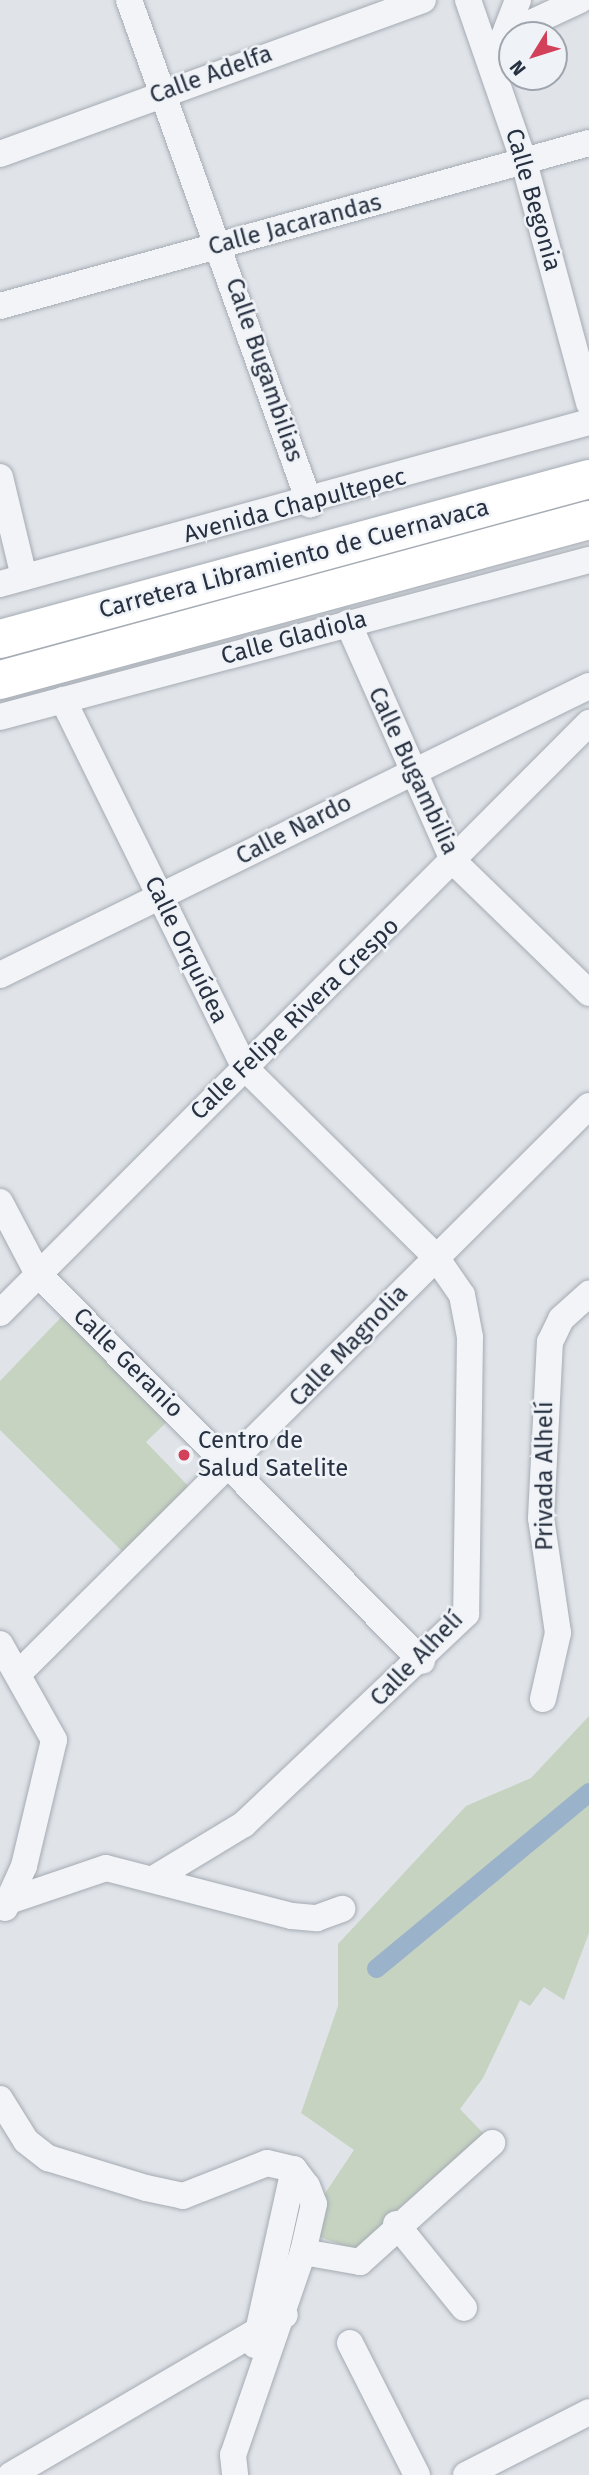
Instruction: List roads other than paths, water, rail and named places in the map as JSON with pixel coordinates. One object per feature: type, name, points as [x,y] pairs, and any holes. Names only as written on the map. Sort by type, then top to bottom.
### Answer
[{"type":"highway","name":"Carretera Libramiento de Cuernavaca","points":[[0,639],[589,479]]},
{"type":"highway","name":"Carretera Libramiento de Cuernavaca","points":[[0,680],[589,520]]},
{"type":"street","name":"Calle Bugambilias","points":[[129,0],[221,246],[310,504]]},
{"type":"street","name":"Calle Adelfa","points":[[0,154],[161,91],[423,0]]},
{"type":"street","name":"Calle Begonia","points":[[468,0],[524,162],[589,403]]},
{"type":"street","points":[[510,21],[518,0]]},
{"type":"street","points":[[535,21],[580,0]]},
{"type":"street","points":[[491,64],[498,50]]},
{"type":"street","name":"Calle Jacarandas","points":[[0,306],[589,143]]},
{"type":"street","name":"Avenida Chapultepec","points":[[12,581],[310,504],[589,422]]},
{"type":"street","points":[[0,477],[12,581]]},
{"type":"street","name":"Calle Gladiola","points":[[0,717],[589,560]]},
{"type":"street","name":"Calle Bugambilia","points":[[348,623],[409,771],[454,862],[589,993]]},
{"type":"street","name":"Calle Nardo","points":[[0,975],[160,899],[409,771],[589,686]]},
{"type":"street","name":"Calle Orquídea","points":[[63,700],[244,1067],[435,1256],[462,1295]]},
{"type":"street","name":"Calle Felipe Rivera Crespo","points":[[0,1313],[244,1067],[454,862],[589,723]]},
{"type":"street","name":"Calle Magnolia","points":[[19,1674],[232,1467],[435,1256],[589,1106]]},
{"type":"street","name":"Calle Geranio","points":[[0,1202],[38,1274],[422,1661]]},
{"type":"street","name":"Privada Alhelí","points":[[543,1699],[558,1633],[541,1518],[546,1376],[550,1342],[561,1319],[589,1294]]},
{"type":"street","name":"Calle Alhelí","points":[[155,1878],[244,1824],[422,1661],[466,1614],[471,1593],[470,1337],[462,1295]]},
{"type":"street","points":[[0,1644],[54,1740],[53,1763],[5,1908]]},
{"type":"street","points":[[5,1908],[106,1868],[155,1878],[292,1916],[317,1918],[342,1909]]},
{"type":"street","points":[[3,2114],[48,2158],[183,2196],[212,2190],[258,2165],[294,2169]]},
{"type":"street","points":[[303,2252],[360,2262],[396,2224],[492,2143]]},
{"type":"street","points":[[235,2475],[233,2455],[285,2315],[314,2204],[294,2169]]},
{"type":"street","points":[[261,2381],[254,2335],[294,2169]]},
{"type":"street","points":[[396,2224],[464,2308]]},
{"type":"street","points":[[11,2475],[285,2315]]},
{"type":"street","points":[[350,2343],[417,2475]]},
{"type":"street","points":[[479,2472],[589,2412]]},
{"type":"waterway","points":[[376,1968],[589,1792]]},
{"type":"place","name":"Centro de Salud Satelite","points":[[184,1455]]}]
